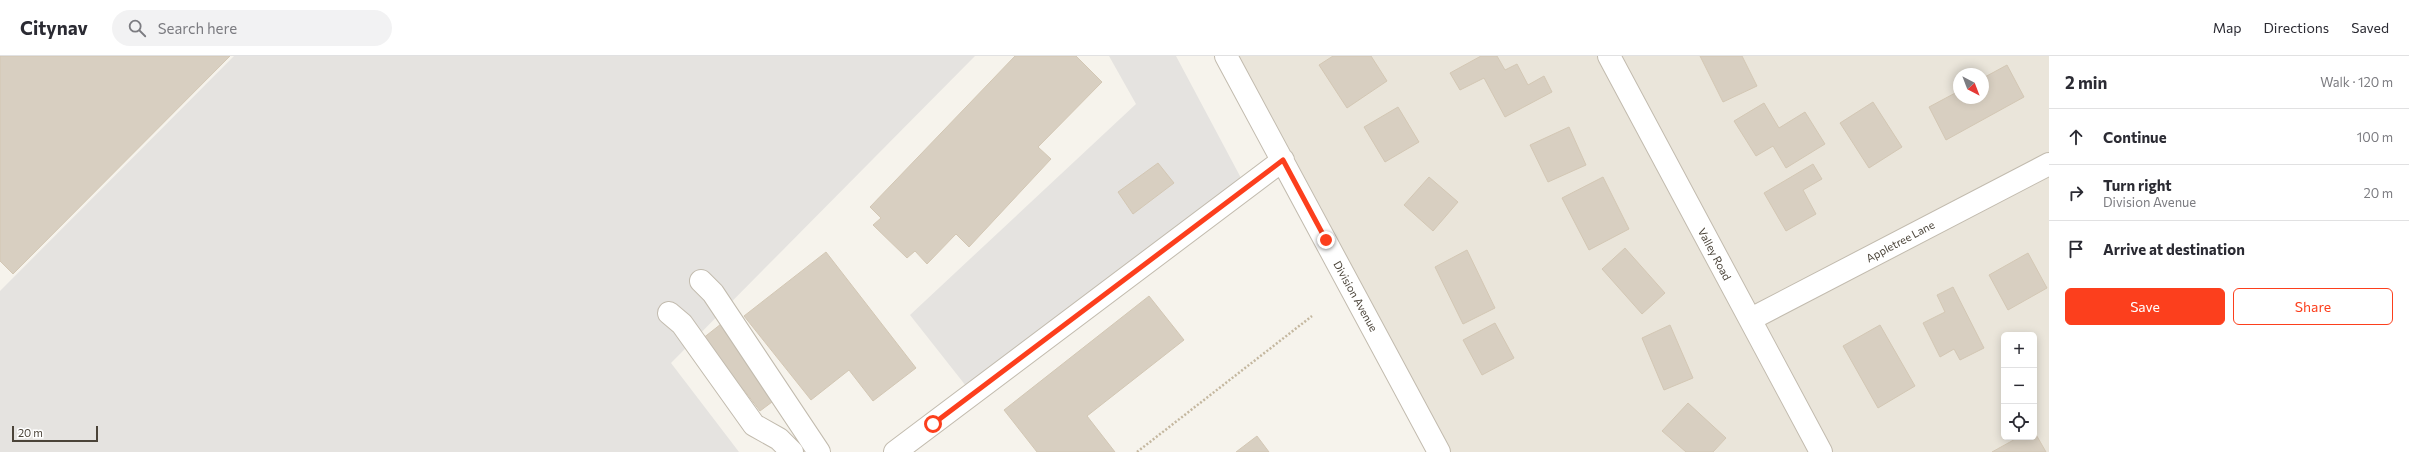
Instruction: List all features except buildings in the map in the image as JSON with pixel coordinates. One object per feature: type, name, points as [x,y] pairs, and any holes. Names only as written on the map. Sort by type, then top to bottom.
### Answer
[{"type":"street","name":"Division Avenue","points":[[1226,56],[1439,452]]},
{"type":"street","name":"Valley Road","points":[[1609,56],[1821,452]]},
{"type":"street","points":[[895,452],[1283,160]]},
{"type":"street","name":"Appletree Lane","points":[[1751,319],[2049,164]]},
{"type":"street","points":[[701,281],[713,293],[819,452]]},
{"type":"street","points":[[669,312],[682,324],[754,425],[779,439],[792,452]]},
{"type":"path","points":[[1138,452],[1312,316]]},
{"type":"shaded area","points":[[234,56],[975,56],[671,363],[739,452],[0,452],[0,291]]},
{"type":"shaded area","points":[[1109,56],[1176,56],[1241,178],[966,386],[910,315],[1136,104]]},
{"type":"shaded area","points":[[1235,56],[2049,56],[2049,452],[1438,452]]},
{"type":"route","points":[[933,424],[1283,160],[1326,240]]}]
